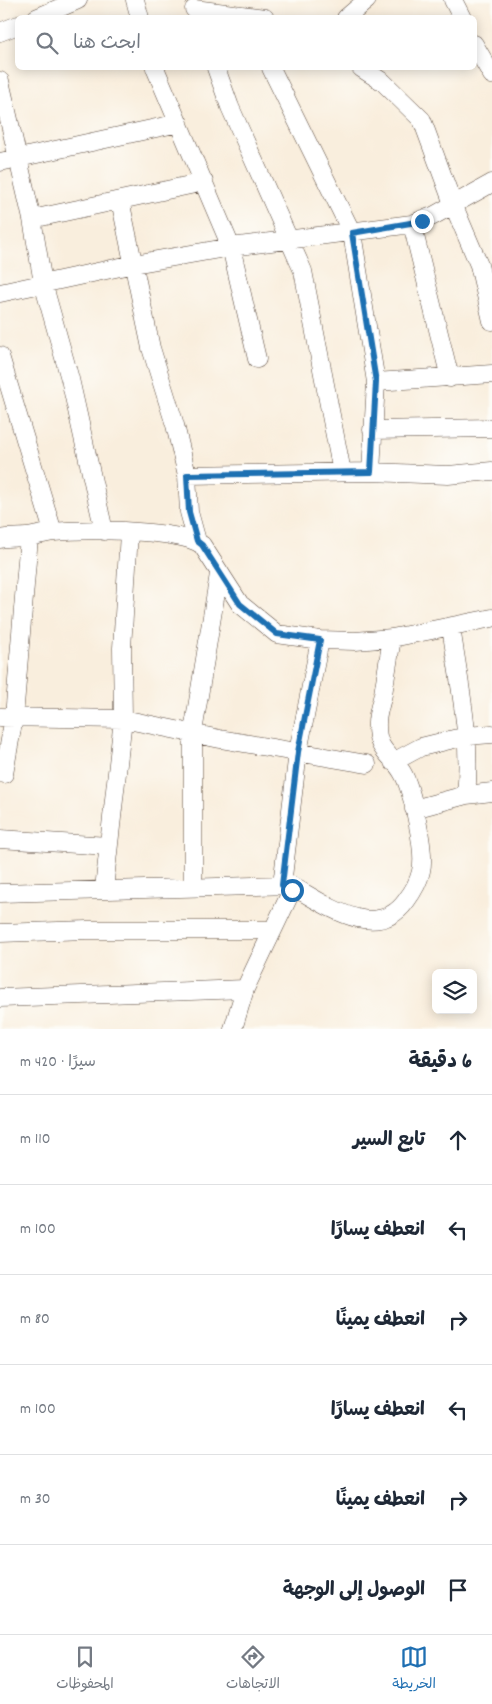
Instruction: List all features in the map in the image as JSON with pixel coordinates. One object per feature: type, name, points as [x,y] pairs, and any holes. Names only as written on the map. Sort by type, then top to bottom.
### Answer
[{"type":"street","points":[[43,15],[78,0]]},
{"type":"street","points":[[135,0],[139,15]]},
{"type":"street","points":[[349,15],[366,0]]},
{"type":"street","points":[[453,0],[460,15]]},
{"type":"street","points":[[193,9],[260,13]]},
{"type":"street","points":[[0,32],[15,26]]},
{"type":"street","points":[[477,49],[492,75]]},
{"type":"street","points":[[156,70],[232,247],[256,359]]},
{"type":"street","points":[[217,70],[230,108],[303,271],[342,472]]},
{"type":"street","points":[[272,70],[352,233],[376,382],[371,472]]},
{"type":"street","points":[[371,70],[422,120],[453,204],[479,265],[492,321]]},
{"type":"street","points":[[0,80],[32,219],[43,283],[70,379],[104,531]]},
{"type":"street","points":[[0,162],[179,123]]},
{"type":"street","points":[[32,219],[204,182]]},
{"type":"street","points":[[0,293],[134,264],[232,247],[412,224],[422,221],[492,183]]},
{"type":"street","points":[[120,200],[151,348],[175,425],[187,475],[189,512],[197,541]]},
{"type":"street","points":[[412,224],[450,378]]},
{"type":"street","points":[[0,356],[53,532]]},
{"type":"street","points":[[376,382],[492,374]]},
{"type":"street","points":[[372,430],[492,428]]},
{"type":"street","points":[[187,475],[342,472],[448,475],[492,471]]},
{"type":"street","points":[[1,534],[29,537],[53,532],[161,533],[197,541],[202,545],[240,604],[277,634],[320,640],[392,638],[451,628],[492,618]]},
{"type":"street","points":[[104,889],[123,719],[122,648],[129,533]]},
{"type":"street","points":[[4,774],[7,717],[29,537]]},
{"type":"street","points":[[193,887],[193,732],[219,574]]},
{"type":"street","points":[[451,628],[466,736],[468,774],[466,795]]},
{"type":"street","points":[[0,893],[287,885],[354,919],[372,920],[390,916],[401,908],[410,896],[421,872],[423,854],[414,809],[403,772],[383,751],[377,724],[392,638]]},
{"type":"street","points":[[233,1029],[245,989],[272,930],[287,885],[298,752],[320,640]]},
{"type":"street","points":[[7,717],[123,719],[367,764]]},
{"type":"street","points":[[394,762],[421,747],[466,736],[492,734]]},
{"type":"street","points":[[414,809],[466,795],[492,792]]},
{"type":"street","points":[[0,839],[108,846]]},
{"type":"street","points":[[0,933],[87,930],[272,930]]},
{"type":"street","points":[[0,998],[245,989]]},
{"type":"route","points":[[292,890],[291,885],[282,885],[298,752],[320,640],[277,634],[240,604],[202,545],[197,541],[189,512],[187,475],[371,472],[376,382],[352,233],[422,221]]}]
